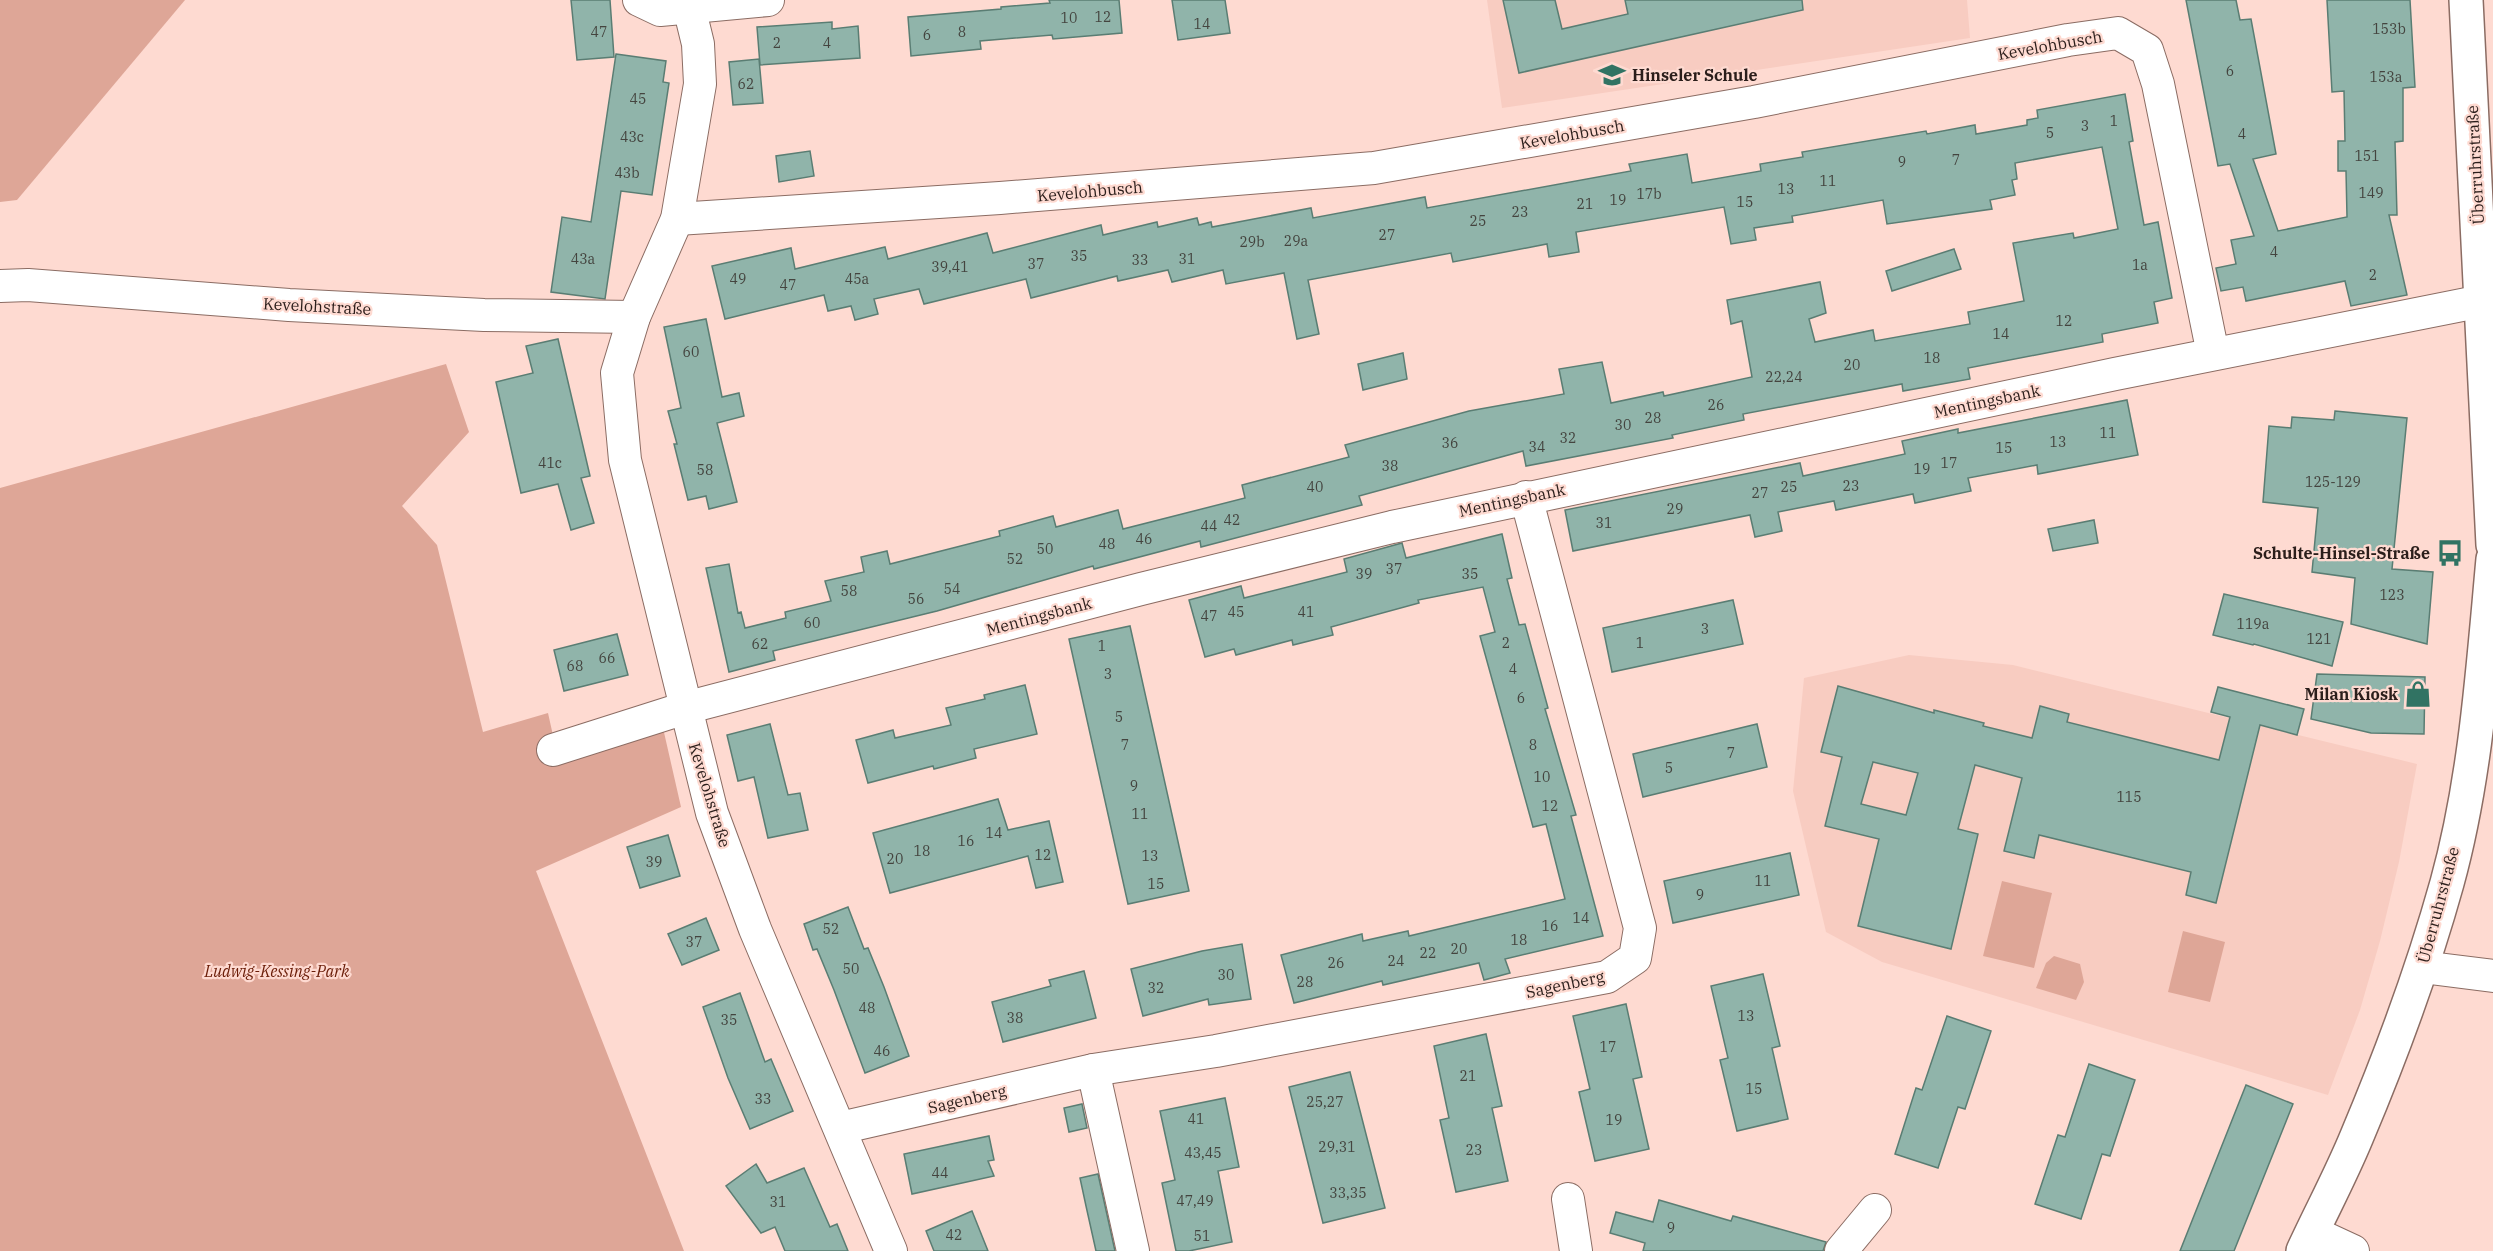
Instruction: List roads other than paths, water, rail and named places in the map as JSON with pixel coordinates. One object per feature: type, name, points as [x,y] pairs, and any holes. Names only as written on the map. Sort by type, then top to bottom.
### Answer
[{"type":"main road","name":"Überruhrstraße","points":[[2466,0],[2487,300],[2493,545]]},
{"type":"main road","name":"Überruhrstraße","points":[[2308,1241],[2356,1138],[2396,1042],[2422,967],[2447,881],[2465,796],[2482,681],[2493,559]]},
{"type":"street","points":[[639,0],[660,10],[768,0]]},
{"type":"street","name":"Kevelohstraße","points":[[689,7],[698,44],[700,84],[677,219],[634,317],[617,373],[625,460],[712,813],[755,929],[891,1251]]},
{"type":"street","name":"Kevelohbusch","points":[[677,219],[1000,198],[1374,168],[1754,102],[2068,40],[2118,33],[2147,50],[2158,84],[2213,354]]},
{"type":"street","name":"Kevelohstraße","points":[[0,286],[28,285],[290,305],[484,315],[634,317]]},
{"type":"street","name":"Mentingsbank","points":[[553,750],[685,708],[1141,589],[1392,527],[2213,354],[2487,300]]},
{"type":"street","name":"Sagenberg","points":[[840,1128],[1093,1070],[1226,1049],[1607,977],[1635,958],[1640,928],[1526,497]]},
{"type":"street","points":[[2422,967],[2493,976]]},
{"type":"street","points":[[1093,1070],[1133,1251]]},
{"type":"street","points":[[1568,1199],[1576,1251]]},
{"type":"street","points":[[1841,1251],[1875,1210]]},
{"type":"street","name":"Überruhrstraße","points":[[2308,1241],[2353,1251]]},
{"type":"place","name":"Hinseler Schule","points":[[1612,75]]},
{"type":"place","name":"Schulte-Hinsel-Straße","points":[[2450,553]]},
{"type":"place","name":"Milan Kiosk","points":[[2418,694]]},
{"type":"park label","name":"Ludwig-Kessing-Park","points":[[277,971]]}]
